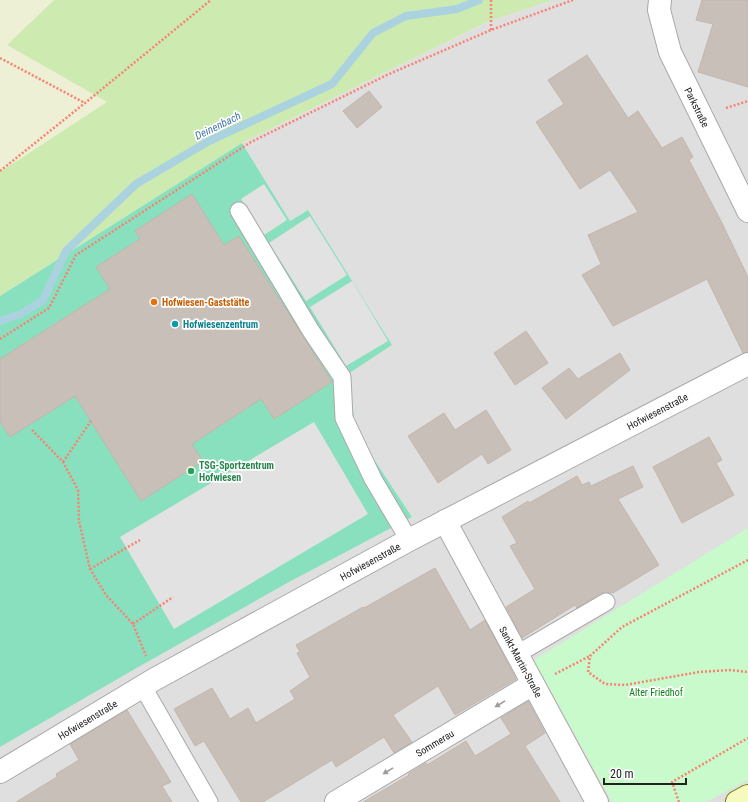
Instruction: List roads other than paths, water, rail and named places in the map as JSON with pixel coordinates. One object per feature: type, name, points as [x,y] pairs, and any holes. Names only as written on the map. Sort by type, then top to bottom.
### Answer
[{"type":"street","name":"Parkstraße","points":[[660,0],[659,10],[670,52],[748,211]]},
{"type":"street","name":"Hofwiesenstraße","points":[[0,772],[149,683],[409,540],[748,364]]},
{"type":"street","name":"Sankt-Martin-Straße","points":[[445,521],[598,802]]},
{"type":"street","name":"Sommerau","points":[[336,802],[533,684]]},
{"type":"street","points":[[737,802],[748,796]]},
{"type":"lane","points":[[239,211],[311,331],[342,377],[344,418],[373,480],[409,540]]},
{"type":"lane","points":[[517,654],[606,602]]},
{"type":"lane","points":[[149,683],[209,802]]},
{"type":"waterway","name":"Deinenbach","points":[[0,321],[21,314],[43,300],[66,251],[136,184],[209,141],[332,84],[373,33],[406,16],[457,9],[479,0]]},
{"type":"place","name":"Hofwiesen-Gaststätte","points":[[154,302]]},
{"type":"place","name":"Hofwiesenzentrum","points":[[175,324]]},
{"type":"place","name":"TSG-Sportzentrum Hofwiesen","points":[[191,471]]},
{"type":"park label","name":"Alter Friedhof","points":[[656,692]]}]
